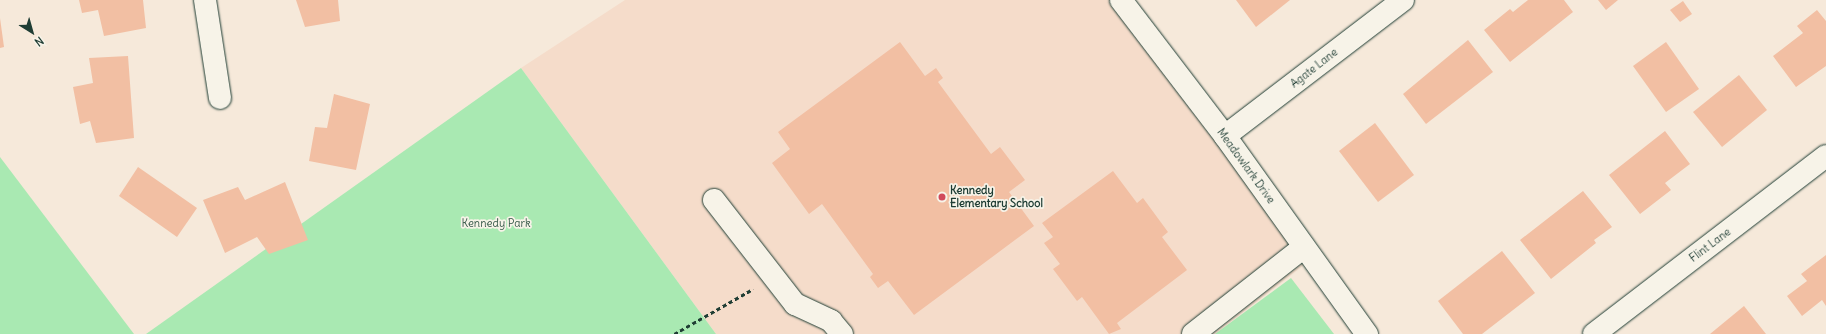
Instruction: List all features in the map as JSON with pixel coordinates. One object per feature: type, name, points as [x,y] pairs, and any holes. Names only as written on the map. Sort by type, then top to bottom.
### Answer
[{"type":"street","points":[[205,0],[220,98]]},
{"type":"street","name":"Meadowlark Drive","points":[[1121,0],[1225,136],[1367,334]]},
{"type":"street","name":"Agate Lane","points":[[1225,136],[1403,0]]},
{"type":"street","name":"Flint Lane","points":[[1594,334],[1826,156]]},
{"type":"street","points":[[714,200],[795,304],[830,321],[842,334]]},
{"type":"street","points":[[1193,334],[1304,247]]},
{"type":"path","points":[[674,334],[774,277]]},
{"type":"shaded area","name":"Kennedy Elementary School","points":[[625,0],[1124,0],[1313,258],[1215,334],[716,334],[521,68]]},
{"type":"green space","name":"Kennedy Park","points":[[521,68],[716,334],[146,334]]},
{"type":"green space","points":[[0,157],[134,334],[0,334]]},
{"type":"green space","points":[[1291,278],[1334,334],[1215,334]]},
{"type":"building","points":[[79,0],[143,0],[146,28],[104,36],[98,10],[82,13]]},
{"type":"building","points":[[296,0],[338,0],[340,21],[305,27]]},
{"type":"building","points":[[1236,0],[1290,0],[1256,27]]},
{"type":"building","points":[[1528,0],[1564,0],[1573,12],[1510,62],[1484,30],[1510,9],[1513,12]]},
{"type":"building","points":[[1598,0],[1618,0],[1606,10]]},
{"type":"building","points":[[1683,1],[1692,14],[1680,22],[1670,10]]},
{"type":"building","points":[[1817,10],[1826,21],[1826,66],[1796,87],[1773,56],[1803,33],[1797,26]]},
{"type":"building","points":[[0,18],[4,47],[0,48]]},
{"type":"building","points":[[1468,40],[1493,72],[1426,124],[1403,94]]},
{"type":"building","points":[[900,42],[925,76],[936,68],[943,78],[938,82],[991,154],[1000,147],[1025,180],[1009,192],[1034,226],[914,315],[888,281],[878,288],[870,277],[873,274],[822,204],[809,214],[772,163],[790,149],[778,132]]},
{"type":"building","points":[[1666,42],[1699,89],[1666,112],[1633,66]]},
{"type":"building","points":[[128,56],[134,138],[96,143],[90,121],[80,124],[73,87],[93,83],[89,58]]},
{"type":"building","points":[[1739,75],[1767,110],[1722,147],[1693,112]]},
{"type":"building","points":[[334,94],[370,104],[356,170],[309,161],[315,127],[327,128]]},
{"type":"building","points":[[1375,123],[1414,175],[1378,202],[1339,151]]},
{"type":"building","points":[[1665,131],[1690,164],[1665,183],[1671,190],[1640,214],[1609,175]]},
{"type":"building","points":[[138,167],[197,208],[177,237],[119,196]]},
{"type":"building","points":[[1113,171],[1137,203],[1143,198],[1168,232],[1162,237],[1187,270],[1117,323],[1121,329],[1109,334],[1082,297],[1077,301],[1053,269],[1060,264],[1044,243],[1053,237],[1042,223]]},
{"type":"building","points":[[285,182],[308,240],[269,254],[257,237],[225,253],[203,200],[238,187],[245,200]]},
{"type":"building","points":[[1583,191],[1612,227],[1594,240],[1596,243],[1551,279],[1520,240]]},
{"type":"building","points":[[1502,251],[1535,293],[1482,334],[1463,334],[1438,301]]},
{"type":"building","points":[[1826,255],[1826,306],[1822,300],[1802,316],[1787,296],[1807,281],[1801,274]]},
{"type":"building","points":[[1744,306],[1766,334],[1710,334]]},
{"type":"place","name":"Kennedy Elementary School","points":[[942,197]]}]
